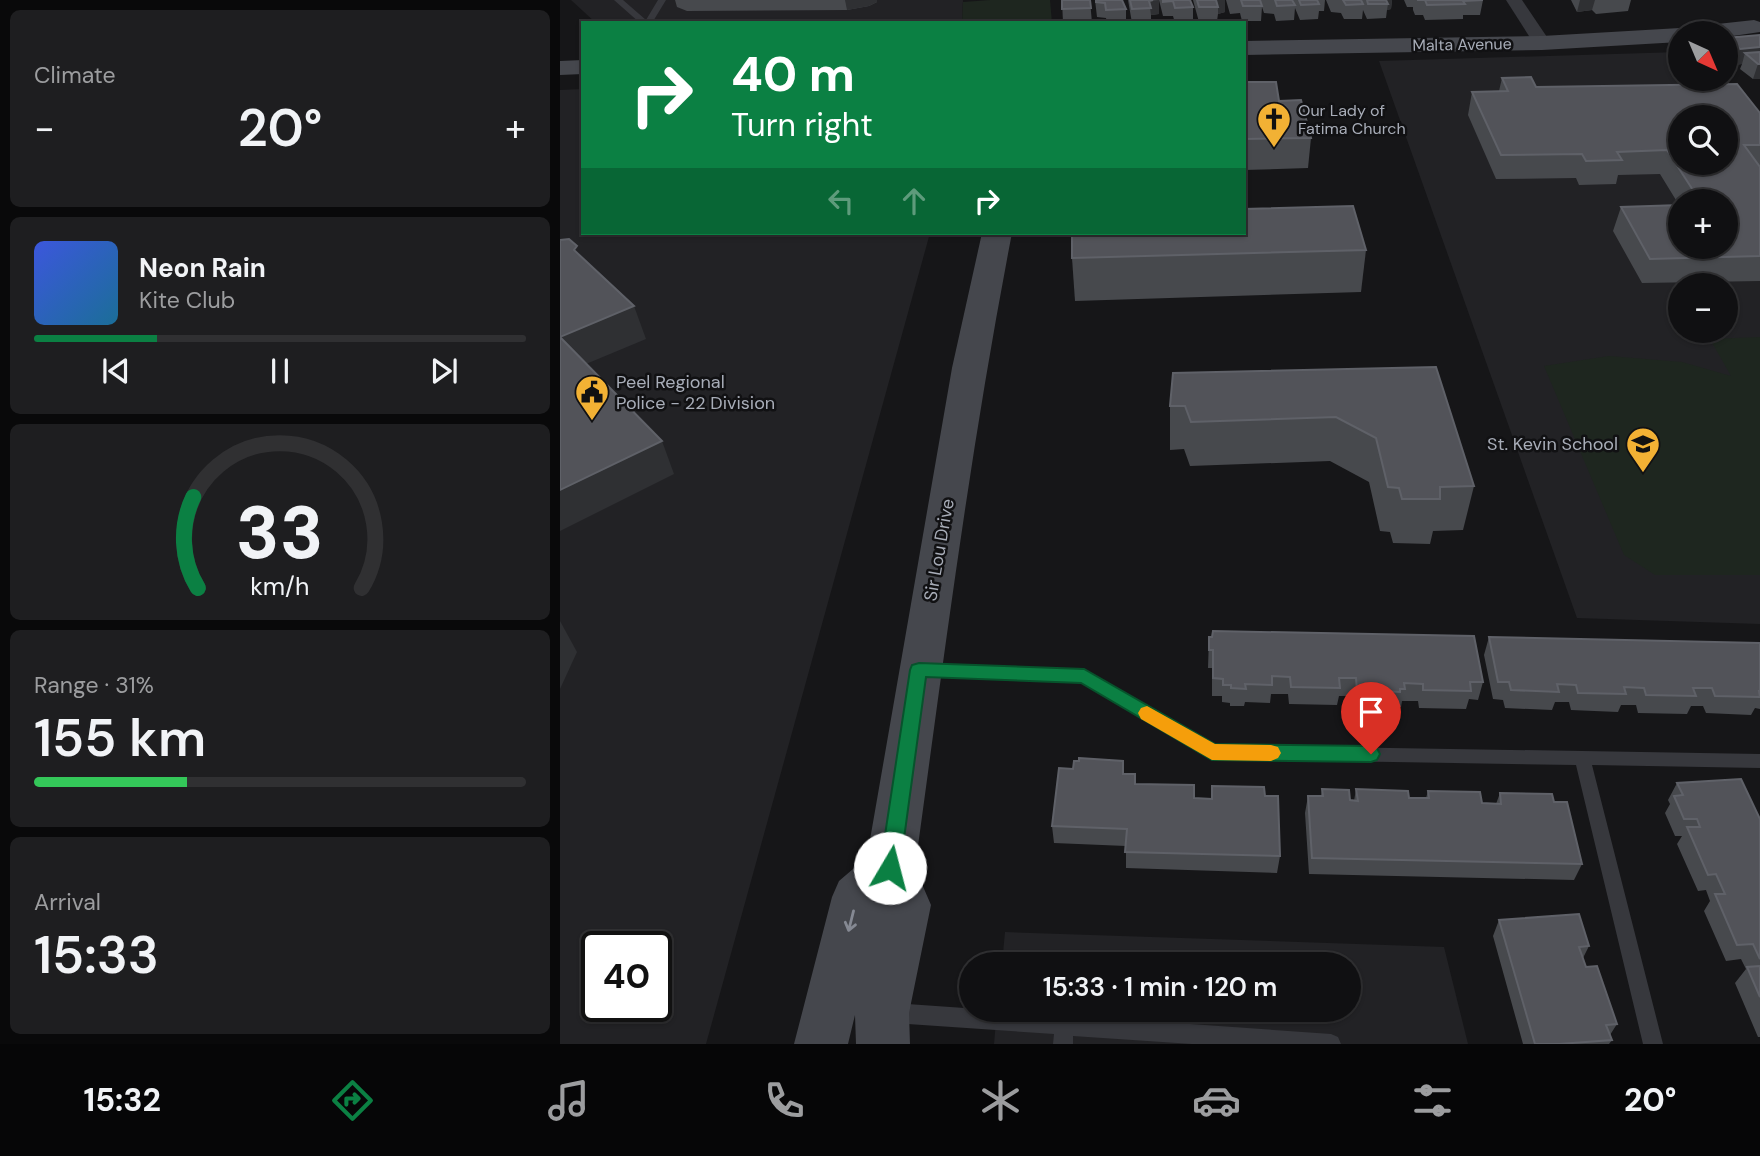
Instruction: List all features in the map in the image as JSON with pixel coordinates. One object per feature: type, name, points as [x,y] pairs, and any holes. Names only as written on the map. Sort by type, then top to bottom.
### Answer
[{"type":"street","points":[[1514,0],[1542,43]]},
{"type":"street","points":[[1738,29],[1757,27]]},
{"type":"street","name":"Malta Avenue","points":[[1246,48],[1542,43],[1668,36]]},
{"type":"street","points":[[560,68],[581,67]]},
{"type":"street","name":"Sir Lou Drive","points":[[890,868],[919,670],[970,368],[997,235]]},
{"type":"street","points":[[821,1044],[857,897],[890,868],[906,905],[883,1028]]},
{"type":"lane","points":[[618,0],[644,21]]},
{"type":"lane","points":[[648,21],[662,0]]},
{"type":"lane","points":[[919,670],[1084,676],[1212,752],[1760,761]]},
{"type":"lane","points":[[1582,757],[1653,1044]]},
{"type":"lane","points":[[883,1028],[1331,1044]]},
{"type":"shaded area","points":[[571,0],[963,0],[962,21],[594,21]]},
{"type":"shaded area","points":[[1050,0],[1052,21],[962,21],[963,2]]},
{"type":"shaded area","name":"St. Kevin School","points":[[1668,52],[1668,91],[1730,91],[1760,125],[1760,624],[1577,618],[1379,61]]},
{"type":"shaded area","points":[[581,89],[581,235],[929,235],[706,1044],[560,1044],[560,90]]},
{"type":"shaded area","points":[[1760,337],[1760,575],[1655,575],[1624,555],[1544,366],[1609,356],[1682,362],[1731,376],[1712,343],[1738,343],[1738,338]]},
{"type":"shaded area","points":[[1005,932],[1444,947],[1468,1044],[994,1044],[996,1022],[1361,1022],[1361,952],[1003,952]]},
{"type":"building","points":[[1062,0],[1090,0],[1091,8],[1062,9]]},
{"type":"building","points":[[1096,0],[1122,0],[1126,9],[1106,10],[1105,3]]},
{"type":"building","points":[[1130,0],[1153,0],[1149,1],[1151,8],[1132,9]]},
{"type":"building","points":[[1163,0],[1190,0],[1193,7],[1175,8],[1173,1]]},
{"type":"building","points":[[1197,0],[1216,0],[1218,7],[1199,7]]},
{"type":"building","points":[[1241,0],[1260,0],[1262,6],[1243,6]]},
{"type":"building","points":[[1275,0],[1292,0],[1295,5],[1277,6]]},
{"type":"building","points":[[1299,0],[1317,0],[1319,4],[1301,5]]},
{"type":"building","points":[[1343,0],[1361,0],[1363,4],[1346,5]]},
{"type":"building","points":[[1367,0],[1386,0],[1388,4],[1368,4]]},
{"type":"building","points":[[1425,0],[1483,0],[1463,1],[1465,4],[1427,5]]},
{"type":"building","points":[[1760,35],[1760,47],[1740,49],[1738,37]]},
{"type":"building","points":[[1760,52],[1760,64],[1745,53]]},
{"type":"building","points":[[1531,77],[1536,87],[1668,85],[1668,91],[1738,91],[1738,85],[1760,113],[1760,145],[1744,145],[1760,167],[1760,256],[1738,257],[1738,189],[1692,189],[1683,175],[1738,175],[1738,105],[1668,105],[1668,152],[1617,152],[1622,160],[1586,161],[1582,154],[1501,155],[1472,92],[1508,91],[1502,78]]},
{"type":"building","points":[[1246,82],[1276,82],[1279,101],[1301,100],[1311,138],[1246,139]]},
{"type":"building","points":[[1668,205],[1668,259],[1650,259],[1621,207]]},
{"type":"building","points":[[1353,206],[1366,250],[1072,258],[1072,235],[1246,235],[1246,209]]},
{"type":"building","points":[[569,239],[577,246],[574,250],[634,306],[560,337],[560,240]]},
{"type":"building","points":[[560,337],[662,441],[560,490]]},
{"type":"building","points":[[1436,367],[1474,486],[1440,487],[1440,499],[1402,499],[1399,488],[1388,487],[1376,438],[1336,417],[1191,422],[1185,406],[1170,406],[1173,373]]},
{"type":"building","points":[[1213,631],[1474,636],[1483,682],[1470,682],[1471,691],[1423,690],[1423,684],[1404,683],[1405,689],[1400,689],[1400,692],[1357,690],[1356,678],[1339,678],[1340,688],[1291,687],[1290,677],[1272,676],[1272,685],[1245,684],[1246,689],[1231,688],[1231,685],[1223,685],[1223,679],[1213,678],[1213,650],[1209,650],[1209,637],[1212,637]]},
{"type":"building","points":[[1489,637],[1760,643],[1760,697],[1715,696],[1712,688],[1693,688],[1696,696],[1646,695],[1644,688],[1624,687],[1626,694],[1578,693],[1576,685],[1557,684],[1559,692],[1511,690],[1509,682],[1498,682]]},
{"type":"building","points":[[1079,758],[1123,761],[1123,774],[1135,774],[1135,784],[1194,785],[1194,798],[1212,799],[1212,786],[1264,787],[1265,796],[1278,796],[1280,856],[1125,852],[1127,829],[1052,826],[1059,768],[1073,769],[1074,761],[1079,761]]},
{"type":"building","points":[[1741,779],[1760,819],[1760,959],[1753,944],[1737,945],[1715,894],[1725,894],[1716,874],[1708,875],[1687,827],[1700,827],[1697,819],[1684,819],[1674,796],[1683,795],[1677,783]]},
{"type":"building","points":[[1322,789],[1349,790],[1350,800],[1358,801],[1356,789],[1408,791],[1409,798],[1429,798],[1428,791],[1480,792],[1482,803],[1501,804],[1500,793],[1552,794],[1554,802],[1567,802],[1582,864],[1312,858],[1308,796],[1323,796]]},
{"type":"building","points":[[1579,914],[1589,946],[1579,947],[1586,967],[1597,966],[1617,1024],[1606,1025],[1612,1040],[1535,1044],[1499,920]]},
{"type":"building","points":[[1760,966],[1760,997],[1747,967]]},
{"type":"slow traffic","points":[[1147,713],[1212,752],[1271,753]]},
{"type":"place","name":"Our Lady of Fatima Church","points":[[1274,149]]},
{"type":"place","name":"Peel Regional Police - 22 Division","points":[[592,422]]},
{"type":"place","name":"St. Kevin School","points":[[1643,474]]},
{"type":"route","points":[[890,868],[919,670],[1084,676],[1212,752],[1371,754]]}]
